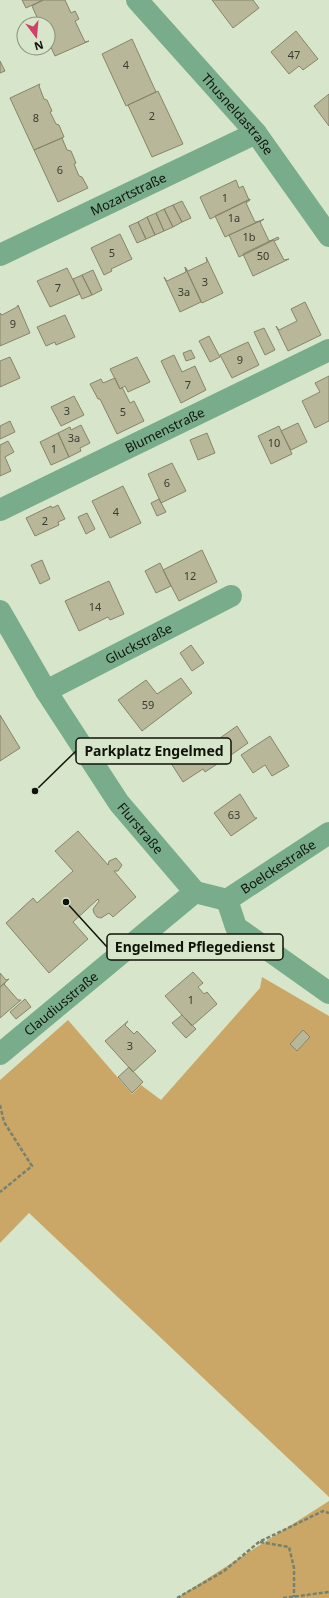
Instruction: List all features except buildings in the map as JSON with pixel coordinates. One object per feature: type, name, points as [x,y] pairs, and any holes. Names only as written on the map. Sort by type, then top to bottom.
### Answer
[{"type":"street","name":"Thusneldastraße","points":[[137,0],[256,133],[329,236]]},
{"type":"street","name":"Mozartstraße","points":[[0,255],[256,133]]},
{"type":"street","name":"Blumenstraße","points":[[0,510],[329,350]]},
{"type":"street","name":"Gluckstraße","points":[[46,691],[231,596]]},
{"type":"street","name":"Flurstraße","points":[[0,611],[46,691],[119,803],[195,892]]},
{"type":"street","name":"Boelckestraße","points":[[227,900],[329,833]]},
{"type":"street","points":[[195,892],[227,900],[236,926],[329,993]]},
{"type":"street","name":"Claudiusstraße","points":[[0,1054],[195,892]]},
{"type":"path","points":[[0,1105],[4,1122],[32,1166],[0,1192]]},
{"type":"path","points":[[177,1598],[224,1571],[259,1542],[323,1511],[329,1513]]},
{"type":"path","points":[[259,1542],[289,1547],[294,1568],[294,1597]]},
{"type":"path","points":[[283,1598],[329,1592]]},
{"type":"shaded area","points":[[262,977],[329,1016],[329,1497],[29,1213],[0,1243],[0,1080],[68,1020],[132,1094],[141,1085],[161,1100],[260,988]]},
{"type":"shaded area","points":[[329,1501],[329,1598],[177,1598]]},
{"type":"place","name":"Parkplatz Engelmed","points":[[35,791]]},
{"type":"place","name":"Engelmed Pflegedienst","points":[[66,902]]}]
